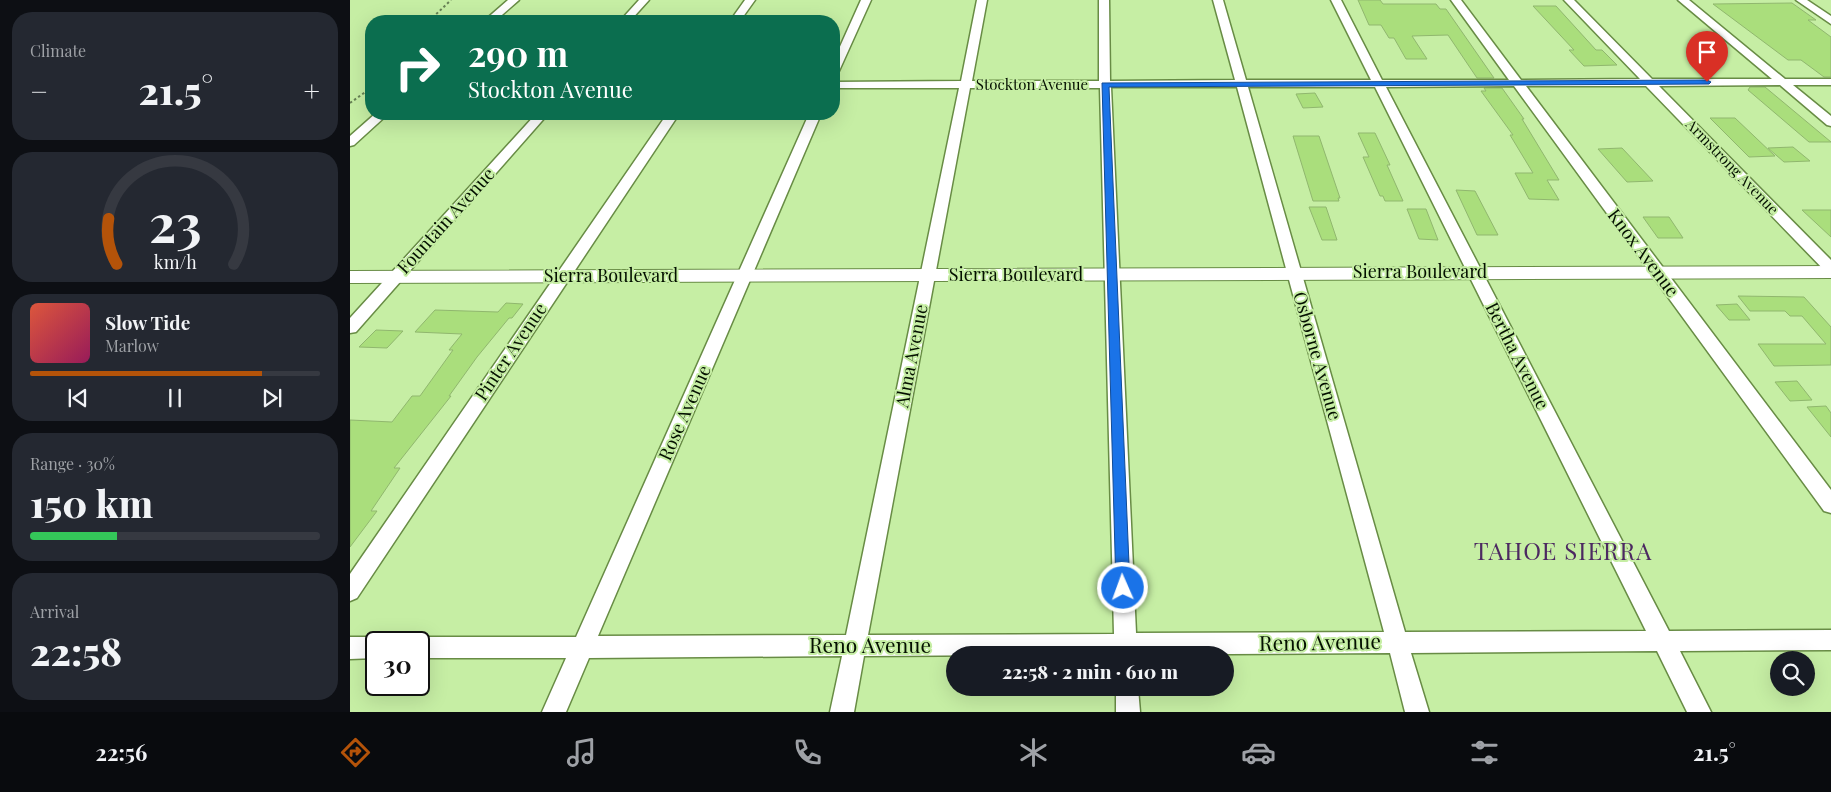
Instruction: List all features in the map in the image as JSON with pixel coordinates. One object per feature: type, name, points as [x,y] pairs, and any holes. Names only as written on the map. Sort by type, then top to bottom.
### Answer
[{"type":"street","points":[[496,15],[514,0]]},
{"type":"street","points":[[630,15],[644,0]]},
{"type":"street","points":[[739,15],[750,0]]},
{"type":"street","points":[[840,58],[866,0]]},
{"type":"street","name":"Alma Avenue","points":[[842,712],[982,0]]},
{"type":"street","points":[[1104,0],[1105,84],[1126,646]]},
{"type":"street","name":"Osborne Avenue","points":[[1218,0],[1417,712]]},
{"type":"street","name":"Bertha Avenue","points":[[1336,0],[1699,712]]},
{"type":"street","name":"Knox Avenue","points":[[1456,0],[1656,272],[1831,505]]},
{"type":"street","name":"Armstrong Avenue","points":[[1569,0],[1831,271]]},
{"type":"street","points":[[1683,0],[1831,122]]},
{"type":"street","points":[[1801,0],[1831,21]]},
{"type":"street","name":"Stockton Avenue","points":[[840,85],[1831,82]]},
{"type":"street","points":[[350,142],[375,120]]},
{"type":"street","name":"Fountain Avenue","points":[[350,328],[537,120]]},
{"type":"street","name":"Pinter Avenue","points":[[350,591],[669,120]]},
{"type":"street","name":"Rose Avenue","points":[[554,712],[812,120]]},
{"type":"street","name":"Sierra Boulevard","points":[[350,278],[1831,271]]},
{"type":"street","name":"Reno Avenue","points":[[1234,647],[1397,642],[1831,640]]},
{"type":"street","name":"Reno Avenue","points":[[430,648],[582,646],[946,647]]},
{"type":"street","points":[[350,648],[365,648]]},
{"type":"street","points":[[1127,696],[1128,712]]},
{"type":"path","points":[[435,15],[451,0]]},
{"type":"path","points":[[350,102],[365,92]]},
{"type":"building","points":[[1358,0],[1380,0],[1383,4],[1436,4],[1440,9],[1446,9],[1494,78],[1477,78],[1448,35],[1412,36],[1427,59],[1406,59],[1394,38],[1389,38],[1381,25],[1369,25]]},
{"type":"building","points":[[1792,3],[1816,20],[1808,20],[1831,37],[1831,77],[1824,77],[1801,60],[1788,60],[1713,4]]},
{"type":"building","points":[[1533,6],[1556,6],[1596,50],[1602,50],[1617,65],[1584,66],[1569,50],[1574,50]]},
{"type":"building","points":[[1750,87],[1765,87],[1831,142],[1809,142],[1748,90]]},
{"type":"building","points":[[1484,88],[1502,88],[1524,119],[1522,119],[1559,180],[1547,180],[1559,200],[1529,199],[1515,173],[1533,173],[1510,135],[1513,135],[1481,91],[1486,91]]},
{"type":"building","points":[[1315,93],[1323,107],[1303,108],[1296,94]]},
{"type":"building","points":[[1710,118],[1735,118],[1775,156],[1749,157]]},
{"type":"building","points":[[1358,133],[1375,133],[1390,165],[1387,165],[1403,201],[1385,201],[1383,196],[1380,196],[1363,157],[1369,157]]},
{"type":"building","points":[[1293,136],[1319,136],[1340,198],[1338,198],[1339,201],[1313,201]]},
{"type":"building","points":[[1793,147],[1810,161],[1784,162],[1768,148]]},
{"type":"building","points":[[1622,148],[1653,181],[1627,182],[1598,149]]},
{"type":"building","points":[[1456,190],[1475,191],[1498,235],[1477,235]]},
{"type":"building","points":[[1309,207],[1326,207],[1337,240],[1322,240]]},
{"type":"building","points":[[1407,209],[1426,209],[1438,240],[1419,239]]},
{"type":"building","points":[[1802,210],[1831,210],[1831,237]]},
{"type":"building","points":[[1643,217],[1669,217],[1683,238],[1658,238]]},
{"type":"building","points":[[1738,296],[1804,297],[1831,327],[1831,365],[1774,366],[1758,344],[1826,344],[1802,316],[1790,316],[1785,311],[1750,311]]},
{"type":"building","points":[[506,303],[523,304],[477,357],[449,396],[451,396],[394,468],[400,468],[371,511],[377,511],[350,547],[350,420],[392,422],[412,396],[420,396],[453,350],[449,350],[462,334],[415,332],[435,310],[498,312]]},
{"type":"building","points":[[1737,304],[1750,320],[1729,320],[1716,305]]},
{"type":"building","points":[[376,330],[403,331],[387,348],[359,347]]},
{"type":"building","points":[[1797,381],[1812,400],[1790,401],[1775,382]]},
{"type":"building","points":[[1826,406],[1831,413],[1831,437],[1807,407]]},
{"type":"district","name":"TAHOE SIERRA","points":[[1563,552]]},
{"type":"route","points":[[1123,588],[1105,84],[1707,82]]}]
